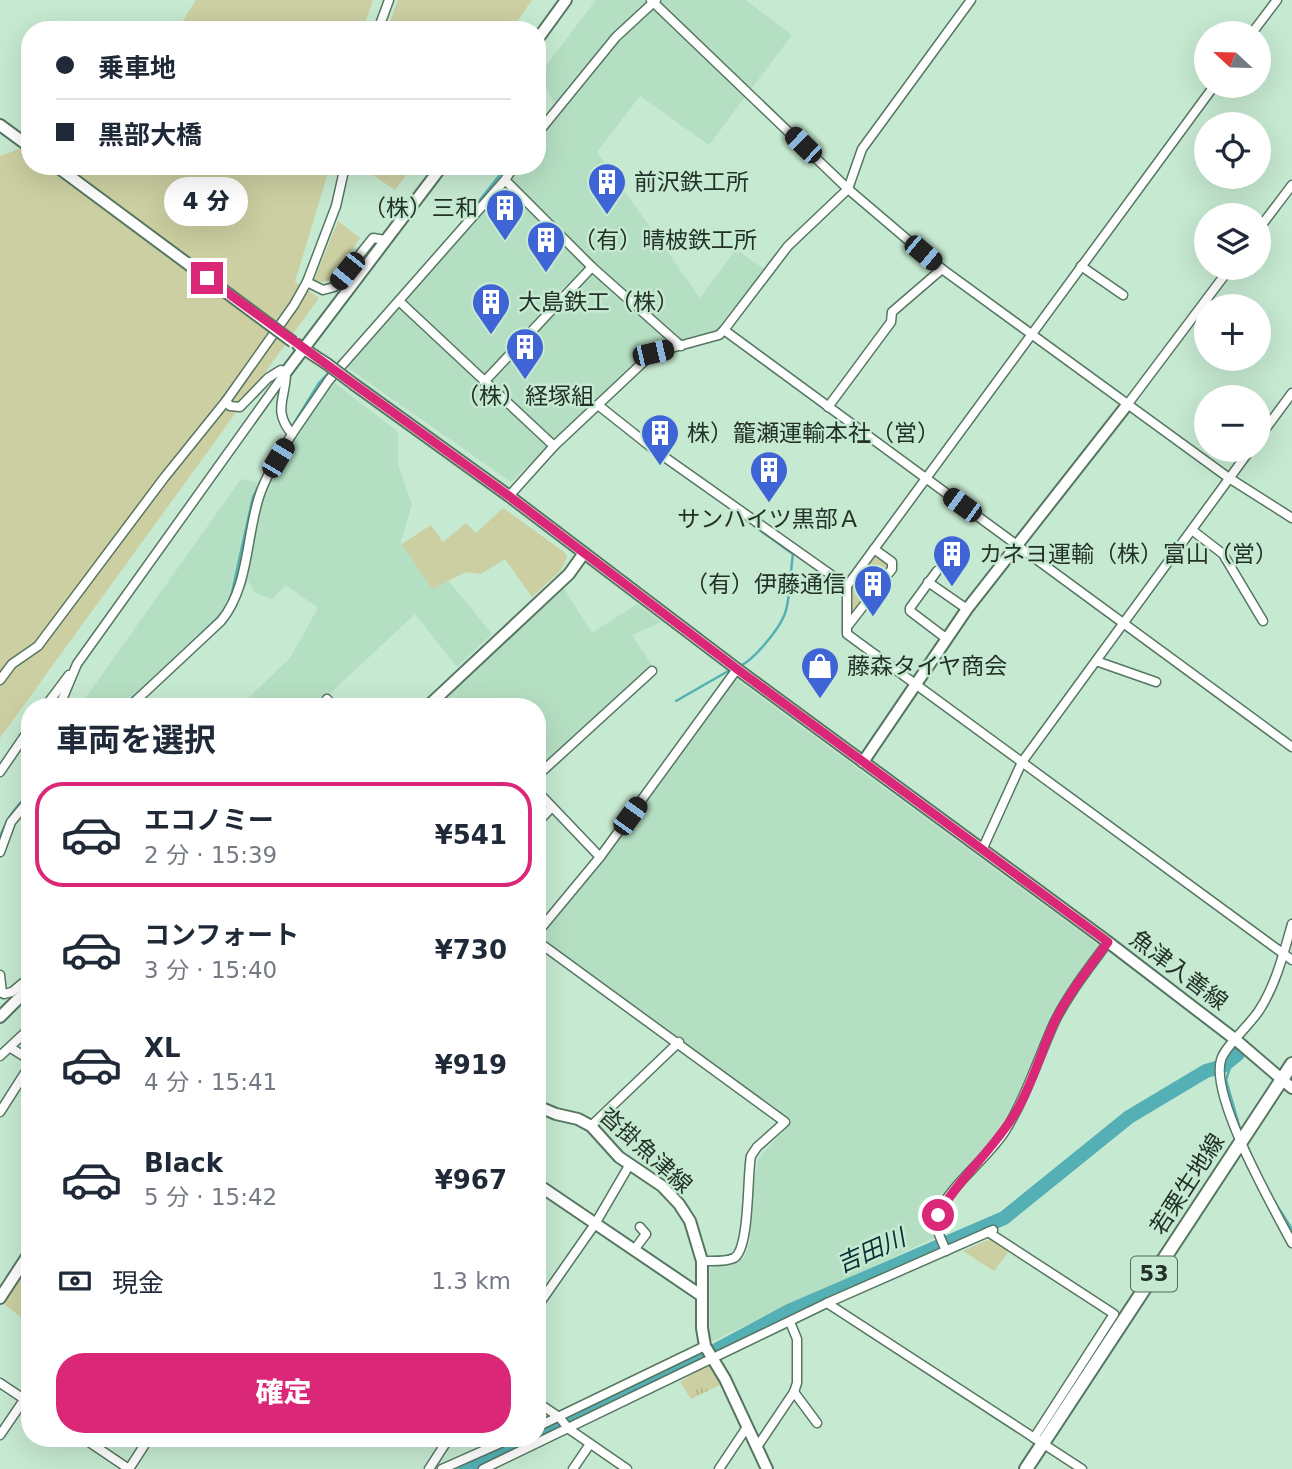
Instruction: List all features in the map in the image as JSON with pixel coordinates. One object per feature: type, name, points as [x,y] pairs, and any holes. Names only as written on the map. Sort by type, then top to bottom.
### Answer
[{"type":"main road","points":[[546,28],[566,0]]},
{"type":"main road","points":[[0,125],[21,140]]},
{"type":"main road","name":"魚津入善線","points":[[68,175],[293,342],[509,496],[737,669],[1108,942],[1236,1040],[1292,1088]]},
{"type":"main road","points":[[286,372],[435,175]]},
{"type":"main road","points":[[863,762],[967,609],[1127,405]]},
{"type":"main road","points":[[437,698],[569,574],[584,553]]},
{"type":"main road","points":[[0,1017],[21,995]]},
{"type":"main road","name":"若栗生地線","points":[[1026,1469],[1038,1441],[1292,1064]]},
{"type":"main road","name":"沓掛魚津線","points":[[546,1110],[578,1119],[591,1126],[619,1157],[662,1186],[690,1221],[702,1261],[702,1328],[708,1353],[725,1379],[767,1469]]},
{"type":"main road","points":[[546,1190],[702,1296]]},
{"type":"main road","points":[[0,1298],[21,1266]]},
{"type":"street","points":[[381,21],[389,0]]},
{"type":"street","points":[[509,496],[554,446],[653,353],[719,335],[724,330],[788,246],[848,189],[862,149],[971,0]]},
{"type":"street","points":[[1261,21],[1277,0]]},
{"type":"street","points":[[546,123],[615,37],[653,1],[848,189],[942,269],[1229,478],[1292,518]]},
{"type":"street","points":[[1205,98],[847,586],[846,634],[1292,960]]},
{"type":"street","points":[[0,680],[12,664],[38,646],[164,478],[226,401],[294,304],[307,282],[336,205],[343,175]]},
{"type":"street","points":[[139,698],[221,621],[233,604],[242,576],[259,496],[292,434],[329,380],[508,175]]},
{"type":"street","points":[[505,180],[593,267],[681,346]]},
{"type":"street","points":[[1271,213],[1292,185]]},
{"type":"street","points":[[307,282],[323,290],[334,287],[373,238],[385,240]]},
{"type":"street","points":[[484,382],[593,267]]},
{"type":"street","points":[[1081,267],[1123,295]]},
{"type":"street","points":[[828,407],[891,322],[892,312],[942,269]]},
{"type":"street","points":[[1127,405],[1221,280]]},
{"type":"street","points":[[399,301],[554,446]]},
{"type":"street","points":[[724,330],[1292,747]]},
{"type":"street","points":[[226,401],[230,406],[240,407],[268,378],[281,370],[286,372]]},
{"type":"street","points":[[286,372],[286,385],[279,409],[282,422],[292,434]]},
{"type":"street","points":[[52,698],[286,372]]},
{"type":"street","points":[[1271,421],[1292,393]]},
{"type":"street","points":[[598,405],[656,451],[847,586]]},
{"type":"street","points":[[982,850],[1022,762],[1241,462]]},
{"type":"street","points":[[1192,530],[1223,554],[1263,621]]},
{"type":"street","points":[[847,627],[892,569],[892,562],[874,549]]},
{"type":"street","points":[[937,571],[910,608],[947,639]]},
{"type":"street","points":[[928,582],[967,609]]},
{"type":"street","points":[[1096,661],[1156,682]]},
{"type":"street","points":[[63,698],[77,664]]},
{"type":"street","points":[[546,922],[600,858],[737,669]]},
{"type":"street","points":[[546,768],[652,671]]},
{"type":"street","points":[[0,772],[21,741]]},
{"type":"street","points":[[546,801],[600,858]]},
{"type":"street","points":[[546,813],[552,807]]},
{"type":"street","points":[[0,852],[11,822],[21,810]]},
{"type":"street","points":[[1292,924],[1261,1008],[1221,1059],[1219,1072],[1225,1099],[1241,1142],[1292,1243]]},
{"type":"street","points":[[946,1251],[936,1225],[938,1215],[947,1200],[1003,1134],[1019,1108],[1055,1021],[1108,942]]},
{"type":"street","points":[[546,947],[785,1122],[757,1147],[751,1156],[744,1240],[739,1254],[732,1259],[702,1261]]},
{"type":"street","points":[[0,975],[4,994],[12,992],[21,984]]},
{"type":"street","points":[[0,1056],[21,1037]]},
{"type":"street","points":[[591,1126],[679,1042]]},
{"type":"street","points":[[10,1048],[21,1056]]},
{"type":"street","points":[[0,1112],[21,1077]]},
{"type":"street","points":[[546,1294],[595,1224],[630,1164]]},
{"type":"street","points":[[634,1250],[646,1234],[640,1227]]},
{"type":"street","points":[[546,1433],[708,1353],[790,1322],[990,1231],[1114,1314],[1038,1441]]},
{"type":"street","points":[[827,1303],[1082,1469]]},
{"type":"street","points":[[757,1447],[794,1392],[797,1383],[797,1339],[790,1322]]},
{"type":"street","points":[[546,1426],[564,1423],[708,1353]]},
{"type":"street","points":[[0,1383],[21,1397]]},
{"type":"street","points":[[794,1392],[817,1423]]},
{"type":"street","points":[[0,1435],[21,1409]]},
{"type":"street","points":[[546,1409],[627,1469]]},
{"type":"street","points":[[719,1469],[747,1427]]},
{"type":"street","points":[[573,1469],[590,1444]]},
{"type":"street","points":[[96,1447],[129,1469],[143,1447]]},
{"type":"street","points":[[429,1469],[443,1447]]},
{"type":"street","points":[[442,1469],[492,1447]]},
{"type":"street","points":[[483,1469],[522,1447]]},
{"type":"shaded area","points":[[596,0],[746,0],[792,35],[709,145],[640,96],[597,152],[700,298],[736,249],[764,269],[719,331],[647,352],[511,482],[345,366],[510,175],[546,175],[546,128],[559,112],[546,88],[546,66]]},
{"type":"shaded area","points":[[331,380],[398,432],[398,465],[412,504],[401,542],[432,589],[448,580],[492,634],[457,667],[415,614],[325,698],[248,698],[290,658],[318,608],[286,585],[272,599],[255,593],[248,581],[230,615],[142,698],[85,698],[241,479],[267,484]]},
{"type":"shaded area","points":[[563,587],[592,633],[637,604],[661,622],[632,635],[652,665],[546,762],[546,698],[442,698]]},
{"type":"shaded area","points":[[736,679],[1098,945],[1050,1016],[1017,1097],[998,1131],[936,1207],[930,1221],[934,1238],[710,1342],[710,1268],[733,1264],[744,1258],[750,1240],[753,1186],[758,1159],[790,1119],[546,942],[546,930]]},
{"type":"green space","points":[[196,0],[373,0],[366,21],[183,21]]},
{"type":"green space","points":[[398,0],[532,0],[517,21],[390,21]]},
{"type":"green space","points":[[21,148],[21,175],[327,175],[295,282],[319,298],[29,698],[21,698],[21,709],[0,738],[0,156]]},
{"type":"green space","points":[[373,175],[406,175],[395,190]]},
{"type":"green space","points":[[338,221],[360,238],[331,280],[314,280]]},
{"type":"green space","points":[[503,508],[564,552],[567,557],[561,570],[532,597],[505,559],[481,574],[466,572],[432,589],[402,544],[431,525],[443,542],[466,523],[476,533]]},
{"type":"green space","points":[[876,555],[887,563],[887,570],[852,616],[849,615],[849,589]]},
{"type":"green space","points":[[990,1239],[1009,1251],[994,1271],[963,1251]]},
{"type":"green space","points":[[21,1278],[21,1317],[4,1304]]},
{"type":"green space","points":[[709,1364],[724,1383],[691,1399],[680,1382]]},
{"type":"waterway","points":[[452,235],[500,175]]},
{"type":"waterway","points":[[336,365],[353,347]]},
{"type":"waterway","points":[[293,425],[319,383],[331,370]]},
{"type":"waterway","points":[[231,597],[253,497],[273,458]]},
{"type":"waterway","points":[[740,666],[758,651],[781,622],[790,586],[793,554],[754,526]]},
{"type":"waterway","points":[[198,637],[221,615]]},
{"type":"waterway","points":[[676,701],[730,670]]},
{"type":"waterway","points":[[0,837],[5,824],[21,802]]},
{"type":"waterway","name":"吉田川","points":[[546,1431],[662,1379],[789,1311],[1004,1218],[1129,1117],[1206,1071],[1223,1066],[1238,1054]]},
{"type":"waterway","points":[[1233,1058],[1226,1080],[1241,1132]]},
{"type":"waterway","points":[[1246,1144],[1258,1170]]},
{"type":"waterway","points":[[1274,1201],[1292,1229]]},
{"type":"waterway","name":"吉田川","points":[[464,1469],[512,1447]]},
{"type":"place","name":"前沢鉄工所","points":[[607,216]]},
{"type":"place","name":"（株）三和","points":[[505,242]]},
{"type":"place","name":"（有）晴柀鉄工所","points":[[546,274]]},
{"type":"place","name":"大島鉄工（株）","points":[[491,336]]},
{"type":"place","name":"（株）経塚組","points":[[525,381]]},
{"type":"place","name":"株）籠瀬運輸本社（営）","points":[[660,467]]},
{"type":"place","name":"サンハイツ黒部Ａ","points":[[769,504]]},
{"type":"place","name":"カネヨ運輸（株）富山（営）","points":[[952,588]]},
{"type":"place","name":"（有）伊藤通信","points":[[873,618]]},
{"type":"place","name":"藤森タイヤ商会","points":[[820,700]]},
{"type":"route","points":[[207,278],[509,496],[737,669],[1108,942],[1055,1021],[1019,1108],[1003,1134],[947,1200],[938,1215]]}]
